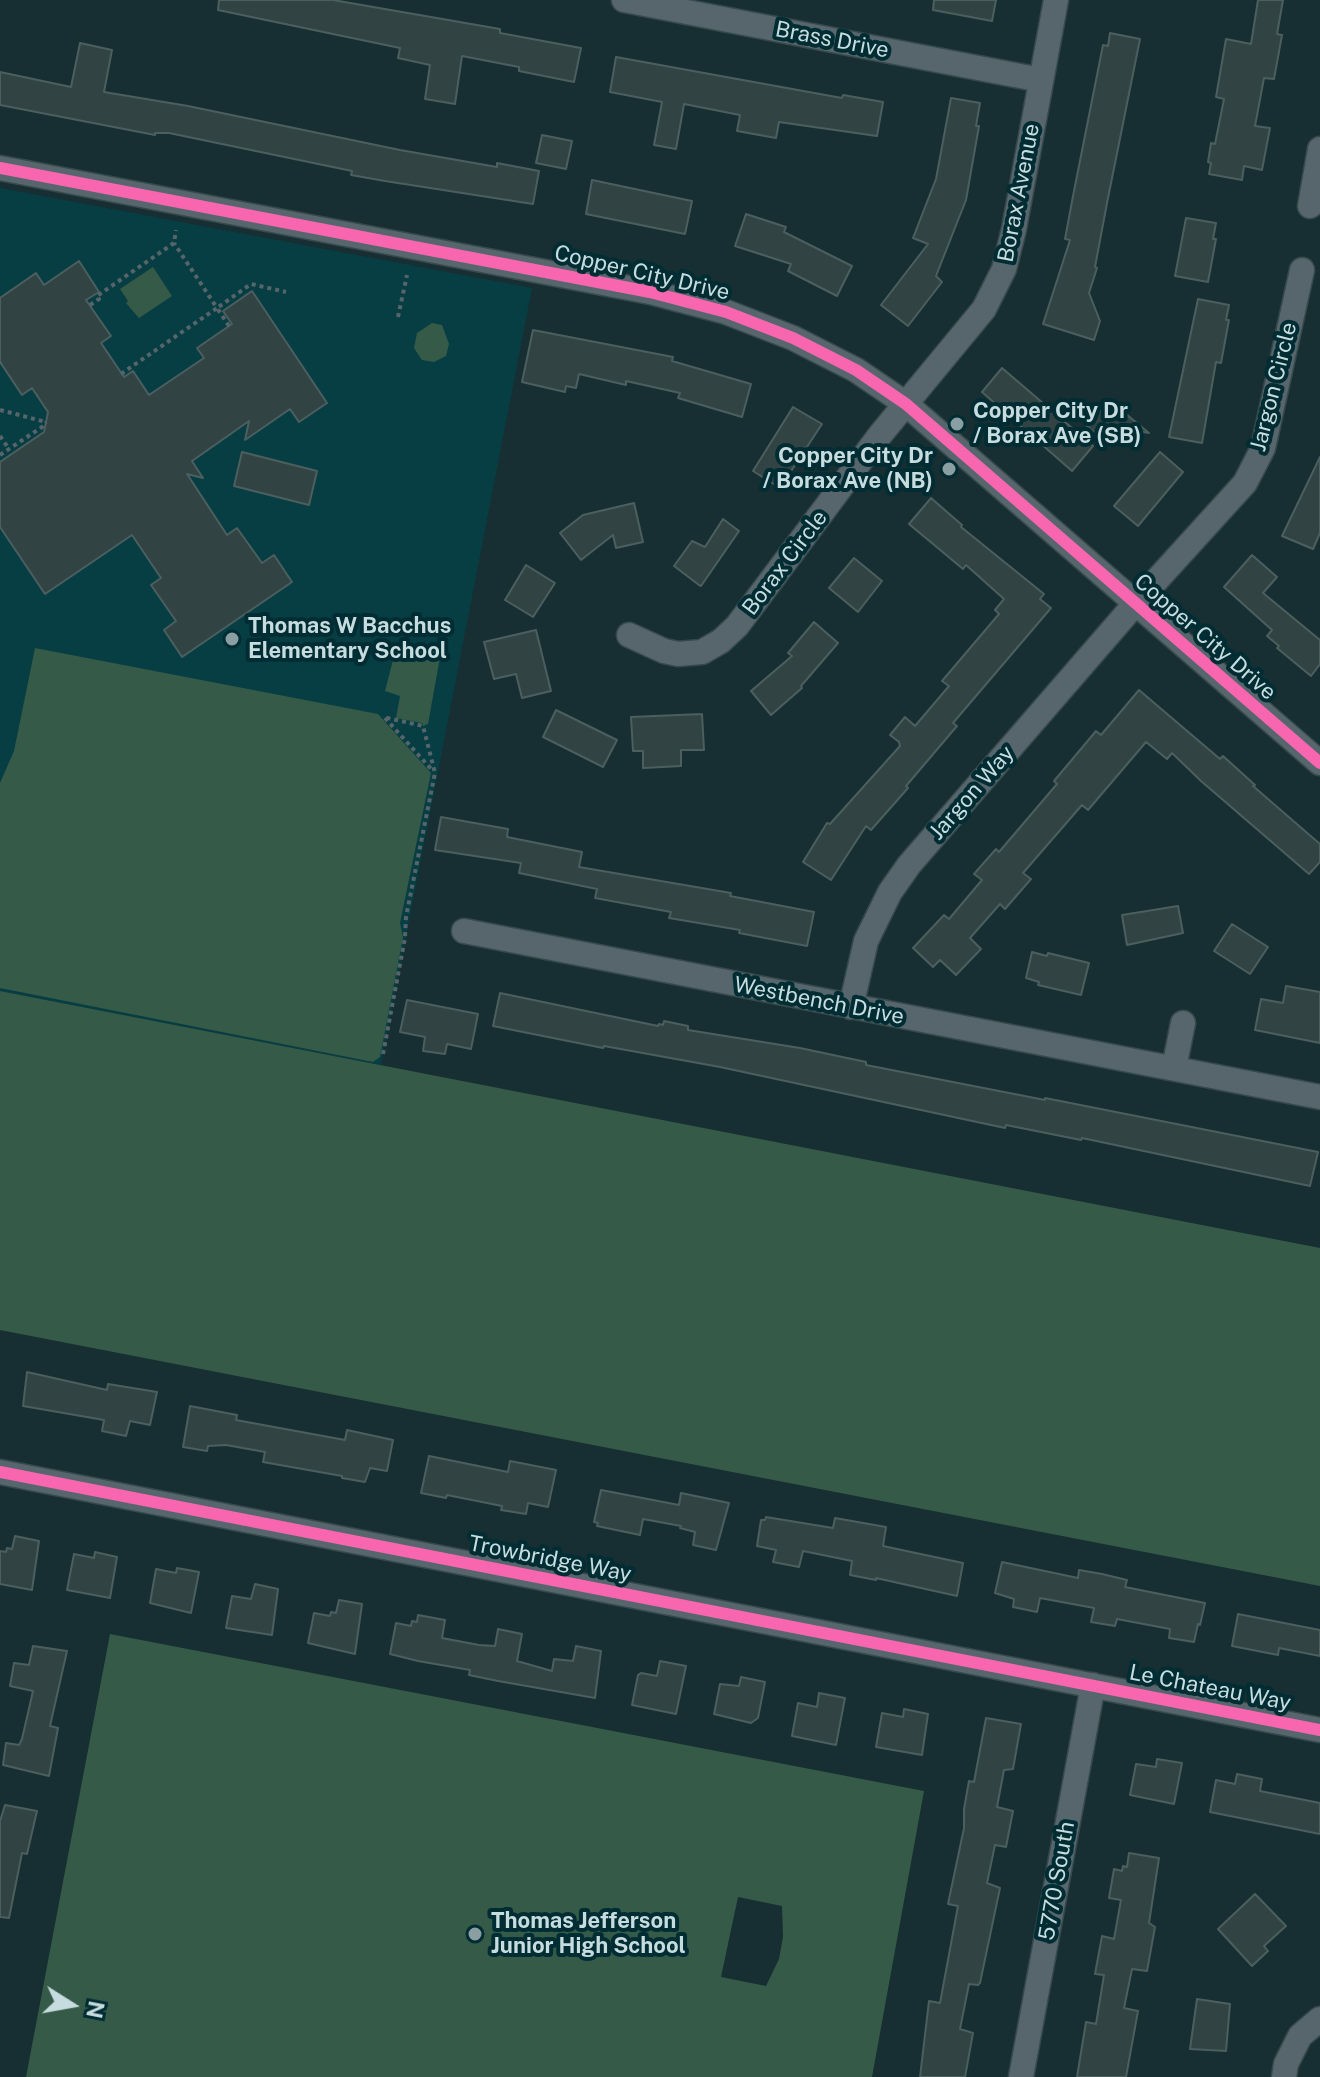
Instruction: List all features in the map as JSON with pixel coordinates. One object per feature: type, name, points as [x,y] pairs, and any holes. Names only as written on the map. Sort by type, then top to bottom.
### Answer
[{"type":"street","name":"Brass Drive","points":[[624,0],[1041,80]]},
{"type":"street","points":[[751,24],[756,0]]},
{"type":"street","name":"Borax Avenue","points":[[906,404],[996,290],[1014,229],[1056,0]]},
{"type":"street","points":[[1310,206],[1320,149]]},
{"type":"street","name":"Copper City Drive","points":[[1,169],[691,301],[761,324],[815,348],[856,370],[906,404],[1320,763]]},
{"type":"street","name":"Jargon Circle","points":[[1135,604],[1245,483],[1263,448],[1302,270]]},
{"type":"street","name":"Borax Circle","points":[[629,635],[678,654],[702,652],[721,641],[737,626],[906,404]]},
{"type":"street","name":"Jargon Way","points":[[851,1007],[866,941],[890,892],[909,865],[1135,604]]},
{"type":"street","name":"Westbench Drive","points":[[464,931],[1320,1097]]},
{"type":"street","points":[[1174,1068],[1183,1023]]},
{"type":"street","name":"Trowbridge Way","points":[[0,1472],[1093,1685]]},
{"type":"street","name":"Le Chateau Way","points":[[1093,1685],[1320,1730]]},
{"type":"street","name":"5770 South","points":[[1021,2077],[1093,1685]]},
{"type":"street","points":[[1284,2077],[1286,2064],[1300,2036],[1320,2019]]},
{"type":"path","points":[[176,230],[174,243],[229,326]]},
{"type":"path","points":[[90,305],[99,299],[97,296],[174,243]]},
{"type":"path","points":[[398,317],[407,275]]},
{"type":"path","points":[[121,374],[251,284],[286,292]]},
{"type":"path","points":[[0,410],[46,422],[0,455]]},
{"type":"path","points":[[0,436],[9,449]]},
{"type":"path","points":[[383,1054],[435,773],[425,728],[421,724],[383,716],[435,773]]},
{"type":"shaded area","name":"Thomas W Bacchus Elementary School","points":[[0,188],[532,288],[381,1065],[0,991]]},
{"type":"green space","points":[[153,267],[172,296],[139,318],[126,303],[128,301],[120,289]]},
{"type":"green space","points":[[432,323],[442,325],[449,344],[446,356],[434,362],[422,360],[414,348],[417,333]]},
{"type":"green space","points":[[411,646],[441,652],[428,724],[423,726],[422,723],[396,718],[400,696],[385,691],[396,648],[409,652]]},
{"type":"green space","points":[[35,648],[378,714],[431,773],[400,923],[403,937],[380,1057],[373,1062],[0,988],[0,783],[14,751]]},
{"type":"green space","points":[[0,991],[1320,1248],[1320,1586],[0,1330]]},
{"type":"green space","name":"Thomas Jefferson Junior High School","points":[[110,1634],[924,1791],[872,2077],[26,2077]],"holes":[[[738,1897],[782,1906],[783,1937],[779,1959],[766,1986],[721,1977]]]},
{"type":"building","points":[[219,0],[333,0],[500,29],[500,33],[581,48],[574,82],[462,56],[455,104],[425,99],[430,65],[398,58],[400,48],[218,10]]},
{"type":"building","points":[[934,0],[996,0],[992,21],[933,10]]},
{"type":"building","points":[[1258,0],[1283,0],[1277,34],[1282,35],[1274,79],[1264,78],[1255,126],[1270,128],[1262,170],[1244,166],[1242,180],[1209,174],[1211,143],[1215,144],[1224,99],[1216,97],[1226,39],[1251,44]]},
{"type":"building","points":[[1110,33],[1140,39],[1097,268],[1089,293],[1100,321],[1094,340],[1043,324],[1070,240],[1065,239],[1073,196],[1103,45],[1108,46]]},
{"type":"building","points":[[80,43],[112,50],[104,92],[188,106],[400,150],[539,171],[533,204],[351,175],[352,171],[169,133],[155,135],[0,105],[0,72],[71,87]]},
{"type":"building","points":[[616,57],[842,98],[843,95],[883,102],[877,136],[779,122],[776,138],[737,131],[740,115],[684,104],[676,149],[654,145],[662,102],[610,92]]},
{"type":"building","points":[[951,98],[980,103],[966,200],[936,276],[942,282],[908,326],[881,305],[928,244],[913,238],[936,179]]},
{"type":"building","points":[[542,135],[572,141],[566,169],[536,163]]},
{"type":"building","points":[[592,180],[692,201],[685,234],[586,214]]},
{"type":"building","points":[[746,214],[786,227],[784,232],[852,266],[837,296],[788,271],[791,264],[735,246]]},
{"type":"building","points":[[1186,218],[1216,223],[1208,282],[1175,276]]},
{"type":"building","name":"Thomas W Bacchus Elementary School","points":[[79,261],[99,292],[86,300],[111,336],[101,343],[124,377],[133,371],[149,395],[204,358],[197,348],[232,324],[223,311],[252,291],[327,403],[299,422],[290,409],[245,440],[249,421],[192,461],[203,478],[187,474],[227,535],[237,528],[262,563],[274,555],[292,582],[182,657],[164,630],[176,621],[151,585],[161,578],[132,535],[45,594],[0,527],[0,462],[44,432],[48,412],[32,388],[22,395],[0,362],[0,298],[36,273],[44,285]]},
{"type":"building","points":[[1198,299],[1229,305],[1221,363],[1216,362],[1202,443],[1169,437]]},
{"type":"building","points":[[533,330],[673,357],[672,361],[751,384],[742,417],[678,398],[680,393],[626,381],[626,385],[579,374],[576,388],[566,386],[565,392],[522,382]]},
{"type":"building","points":[[1002,368],[1093,446],[1072,471],[982,392]]},
{"type":"building","points":[[1109,400],[1149,433],[1126,429],[1111,446],[1087,426]]},
{"type":"building","points":[[793,407],[822,424],[780,488],[753,471]]},
{"type":"building","points":[[242,452],[317,471],[309,505],[234,486]]},
{"type":"building","points":[[1160,452],[1183,472],[1138,526],[1114,506]]},
{"type":"building","points":[[1320,457],[1320,533],[1313,549],[1282,536]]},
{"type":"building","points":[[931,498],[961,527],[1044,594],[1040,599],[1051,608],[953,723],[957,726],[906,786],[908,788],[871,830],[866,826],[831,880],[803,862],[827,823],[830,824],[900,746],[890,735],[905,717],[915,726],[949,686],[942,681],[999,614],[995,610],[1004,599],[966,565],[963,569],[909,524]]},
{"type":"building","points":[[634,503],[643,542],[616,548],[613,535],[581,560],[560,533],[583,515]]},
{"type":"building","points":[[723,519],[739,531],[701,586],[674,566],[692,541],[705,547]]},
{"type":"building","points":[[1252,555],[1277,577],[1263,593],[1320,640],[1320,664],[1311,676],[1277,648],[1279,646],[1267,636],[1272,630],[1224,587]]},
{"type":"building","points":[[854,558],[882,581],[858,612],[829,588]]},
{"type":"building","points":[[526,565],[555,583],[533,617],[505,600]]},
{"type":"building","points":[[814,622],[838,643],[802,688],[771,715],[751,691],[792,656],[788,653]]},
{"type":"building","points":[[536,630],[551,691],[522,698],[516,674],[494,679],[484,642]]},
{"type":"building","points":[[1139,690],[1220,759],[1223,756],[1320,844],[1320,862],[1309,874],[1172,753],[1167,759],[1146,742],[1088,810],[1082,805],[1023,873],[1031,879],[1005,909],[1000,904],[970,938],[981,949],[956,975],[940,960],[933,967],[913,948],[944,915],[949,919],[982,880],[974,874],[996,849],[999,852],[1057,784],[1054,781],[1096,731],[1101,735]]},
{"type":"building","points":[[556,710],[617,740],[603,767],[543,737]]},
{"type":"building","points":[[702,714],[704,750],[681,750],[681,766],[643,768],[643,751],[633,751],[631,717]]},
{"type":"building","points":[[441,817],[508,829],[507,837],[582,852],[579,867],[731,893],[730,896],[814,912],[807,946],[669,918],[671,912],[595,898],[597,889],[519,873],[521,863],[435,850]]},
{"type":"building","points":[[1178,906],[1183,933],[1127,945],[1122,915]]},
{"type":"building","points":[[1232,924],[1268,947],[1250,974],[1214,951]]},
{"type":"building","points":[[1032,952],[1089,963],[1081,995],[1038,985],[1039,982],[1026,978]]},
{"type":"building","points":[[1286,986],[1320,992],[1320,1043],[1255,1030],[1261,999],[1283,1003]]},
{"type":"building","points":[[500,993],[658,1026],[663,1025],[664,1021],[688,1026],[688,1030],[800,1048],[866,1062],[866,1065],[1318,1152],[1310,1186],[1082,1138],[1006,1125],[1005,1128],[720,1067],[493,1026]]},
{"type":"building","points":[[407,1000],[478,1014],[471,1049],[447,1044],[445,1054],[423,1051],[425,1037],[400,1032]]},
{"type":"building","points":[[27,1372],[107,1390],[108,1384],[157,1392],[150,1425],[130,1421],[126,1436],[102,1431],[104,1420],[23,1406]]},
{"type":"building","points":[[190,1406],[237,1415],[236,1420],[345,1440],[347,1430],[393,1440],[387,1471],[370,1468],[365,1482],[263,1462],[265,1452],[226,1445],[208,1446],[207,1451],[183,1447]]},
{"type":"building","points":[[429,1456],[508,1472],[510,1461],[556,1470],[548,1507],[528,1503],[526,1514],[447,1495],[446,1498],[421,1493]]},
{"type":"building","points":[[601,1490],[679,1505],[681,1493],[729,1503],[716,1550],[693,1545],[695,1532],[681,1526],[643,1519],[640,1535],[597,1526],[598,1523],[594,1522]]},
{"type":"building","points":[[766,1517],[833,1528],[835,1518],[886,1527],[883,1546],[963,1563],[957,1596],[850,1575],[852,1561],[803,1551],[799,1567],[773,1562],[776,1550],[757,1546],[761,1520]]},
{"type":"building","points":[[15,1536],[39,1541],[32,1590],[0,1584],[0,1551],[12,1549]]},
{"type":"building","points":[[95,1552],[117,1557],[110,1598],[67,1590],[74,1554],[94,1558]]},
{"type":"building","points":[[1002,1562],[1078,1578],[1079,1570],[1102,1574],[1127,1580],[1125,1587],[1205,1603],[1194,1642],[1169,1638],[1170,1629],[1117,1619],[1115,1626],[1091,1622],[1094,1608],[1040,1598],[1037,1612],[1013,1607],[1014,1599],[995,1593]]},
{"type":"building","points":[[177,1568],[199,1572],[191,1613],[150,1603],[156,1569],[176,1573]]},
{"type":"building","points":[[255,1584],[278,1589],[272,1635],[226,1628],[232,1596],[251,1599]]},
{"type":"building","points":[[339,1600],[362,1604],[355,1654],[308,1643],[314,1613],[330,1616],[331,1612],[336,1613]]},
{"type":"building","points":[[1238,1614],[1320,1630],[1320,1656],[1279,1648],[1278,1655],[1232,1646]]},
{"type":"building","points":[[418,1615],[445,1620],[442,1638],[479,1645],[495,1646],[498,1629],[522,1634],[517,1661],[552,1671],[554,1659],[573,1661],[576,1646],[601,1651],[595,1698],[469,1675],[470,1670],[390,1654],[396,1623],[411,1626],[412,1621],[417,1622]]},
{"type":"building","points":[[33,1646],[67,1651],[50,1726],[58,1728],[49,1776],[3,1765],[6,1743],[19,1745],[22,1739],[33,1691],[10,1686],[14,1663],[29,1665]]},
{"type":"building","points":[[660,1661],[686,1666],[676,1714],[632,1705],[638,1675],[657,1676]]},
{"type":"building","points":[[741,1677],[765,1682],[758,1718],[751,1723],[714,1714],[720,1684],[739,1686]]},
{"type":"building","points":[[819,1693],[845,1698],[836,1745],[792,1736],[798,1703],[817,1707]]},
{"type":"building","points":[[904,1709],[928,1714],[922,1755],[876,1747],[882,1713],[903,1717]]},
{"type":"building","points":[[986,1718],[1021,1724],[1013,1769],[1004,1770],[997,1807],[1013,1811],[1006,1847],[995,1845],[987,1883],[1000,1888],[980,1983],[969,1984],[960,2029],[973,2033],[965,2077],[920,2077],[929,2001],[940,2003],[958,1906],[948,1904],[964,1828],[969,1781],[974,1782]]},
{"type":"building","points":[[1157,1759],[1182,1763],[1174,1804],[1130,1795],[1136,1764],[1156,1767]]},
{"type":"building","points":[[1237,1774],[1262,1779],[1260,1791],[1320,1803],[1320,1834],[1210,1812],[1216,1780],[1235,1784]]},
{"type":"building","points":[[5,1805],[37,1811],[27,1854],[22,1853],[9,1918],[0,1917],[0,1821]]},
{"type":"building","points":[[1129,1853],[1159,1858],[1149,1923],[1155,1927],[1147,1971],[1132,1969],[1124,2008],[1138,2011],[1126,2077],[1077,2077],[1086,2022],[1096,2024],[1104,1975],[1095,1974],[1102,1936],[1114,1939],[1121,1900],[1109,1898],[1114,1869],[1122,1871],[1123,1866],[1127,1867]]},
{"type":"building","points":[[1255,1894],[1286,1926],[1264,1946],[1268,1951],[1252,1966],[1218,1929]]},
{"type":"building","points":[[1197,1999],[1230,2004],[1226,2051],[1190,2049]]},
{"type":"cycle path","points":[[0,168],[650,292],[726,312],[793,338],[856,370],[906,404],[1320,763]]},
{"type":"cycle path","points":[[0,1472],[1320,1730]]},
{"type":"place","name":"Copper City Dr / Borax Ave (SB)","points":[[957,424]]},
{"type":"place","name":"Copper City Dr / Borax Ave (NB)","points":[[949,469]]},
{"type":"place","name":"Thomas W Bacchus Elementary School","points":[[232,639]]},
{"type":"place","name":"Thomas Jefferson Junior High School","points":[[475,1934]]}]
